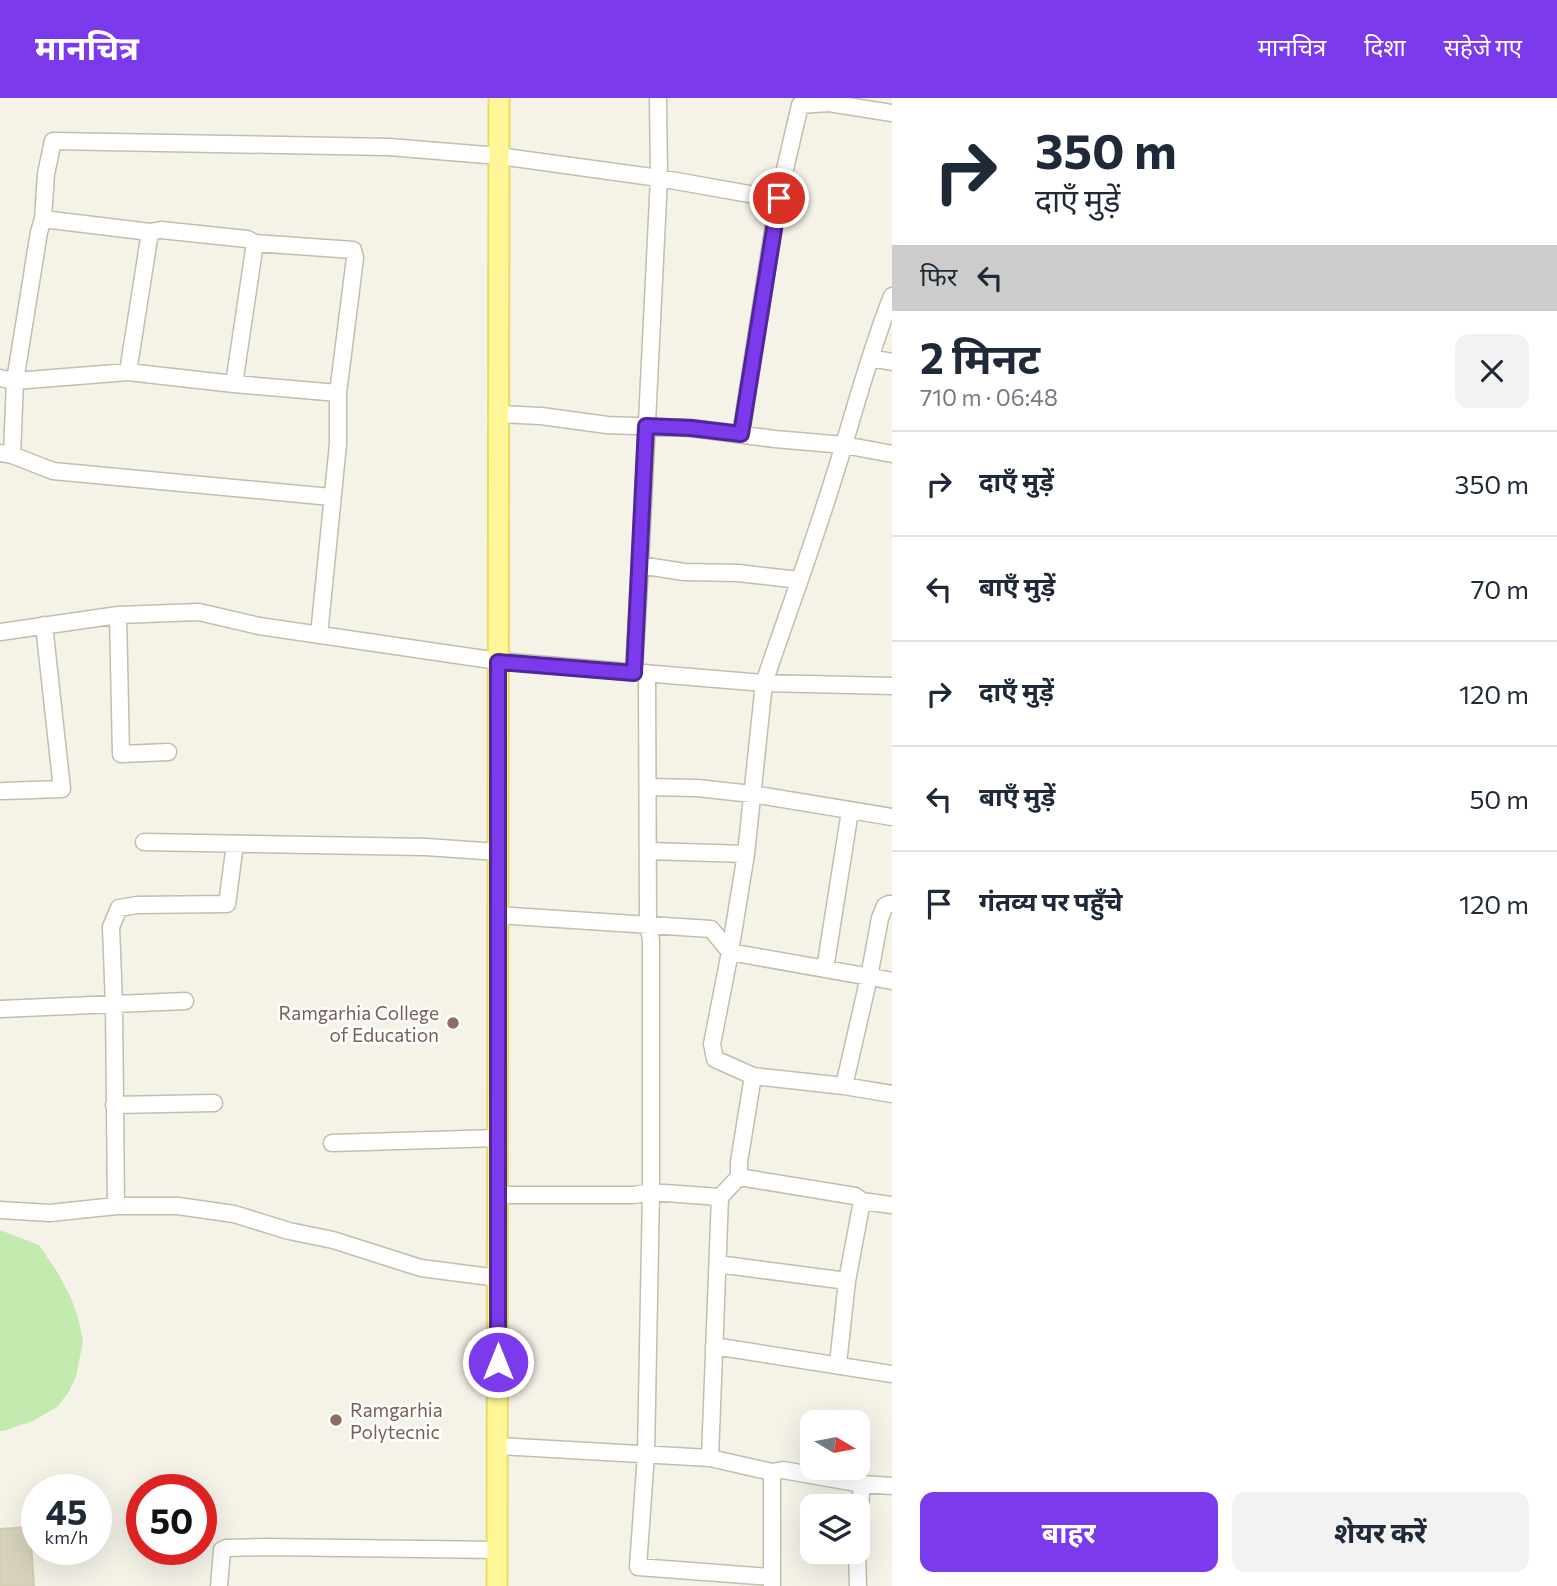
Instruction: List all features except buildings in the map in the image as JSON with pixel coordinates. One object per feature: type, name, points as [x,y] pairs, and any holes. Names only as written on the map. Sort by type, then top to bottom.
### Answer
[{"type":"main road","points":[[497,1586],[499,98]]},
{"type":"street","points":[[658,98],[659,178],[640,565],[640,673],[648,787],[648,924],[651,940],[651,1192],[646,1454],[638,1567],[772,1582],[772,1472]]},
{"type":"street","points":[[741,434],[778,200],[800,105],[829,100],[892,113]]},
{"type":"street","points":[[331,497],[53,471],[6,454],[8,379],[43,219],[46,174],[53,141],[389,147],[499,156],[659,178],[778,200]]},
{"type":"street","points":[[43,219],[149,232],[162,230],[247,239],[255,243],[353,250],[355,258],[338,393],[338,444],[320,635]]},
{"type":"street","points":[[128,372],[149,232]]},
{"type":"street","points":[[234,384],[255,243]]},
{"type":"street","points":[[892,296],[870,358],[820,523],[764,683],[746,855],[712,1044],[715,1059],[753,1076],[892,1094]]},
{"type":"street","points":[[870,358],[892,362]]},
{"type":"street","points":[[8,379],[128,372],[338,393]]},
{"type":"street","points":[[499,414],[541,416],[607,425],[691,428],[844,445],[892,454]]},
{"type":"street","points":[[640,565],[684,572],[738,573],[799,580]]},
{"type":"street","points":[[0,632],[118,615],[199,612],[259,626],[498,662],[764,683],[892,686]]},
{"type":"street","points":[[118,615],[121,754],[168,752]]},
{"type":"street","points":[[2,791],[62,789],[44,625]]},
{"type":"street","points":[[648,787],[697,788],[752,794],[892,817]]},
{"type":"street","points":[[825,969],[850,811]]},
{"type":"street","points":[[144,842],[426,847],[498,852]]},
{"type":"street","points":[[116,1206],[111,927],[118,908],[137,905],[227,904],[235,844]]},
{"type":"street","points":[[649,851],[746,855]]},
{"type":"street","points":[[844,1086],[880,918],[885,906],[892,904]]},
{"type":"street","points":[[498,915],[711,929],[730,952],[892,981]]},
{"type":"street","points":[[0,1009],[185,1002]]},
{"type":"street","points":[[710,1458],[720,1197],[739,1177],[753,1076]]},
{"type":"street","points":[[114,1105],[214,1104]]},
{"type":"street","points":[[332,1143],[498,1138]]},
{"type":"street","points":[[739,1177],[855,1196],[862,1201],[892,1205]]},
{"type":"street","points":[[498,1195],[634,1195],[651,1192],[720,1197]]},
{"type":"street","points":[[838,1364],[847,1281],[862,1201]]},
{"type":"street","points":[[0,1210],[50,1213],[116,1206],[178,1206],[234,1214],[289,1231],[333,1240],[421,1268],[498,1278]]},
{"type":"street","points":[[718,1264],[847,1281]]},
{"type":"street","points":[[714,1346],[892,1374]]},
{"type":"street","points":[[498,1446],[710,1458],[772,1472],[783,1470],[862,1484],[892,1486]]},
{"type":"street","points":[[861,1494],[862,1484]]},
{"type":"street","points":[[219,1586],[222,1550],[226,1548],[498,1550]]},
{"type":"street","points":[[857,1564],[858,1586]]},
{"type":"green space","points":[[0,1230],[39,1245],[71,1298],[83,1341],[76,1377],[57,1407],[33,1421],[3,1431],[0,1431]]},
{"type":"place","name":"Ramgarhia College of Education","points":[[453,1023]]},
{"type":"place","name":"Ramgarhia Polytecnic","points":[[336,1420]]},
{"type":"route","points":[[498,1362],[498,662],[634,673],[646,426],[741,434],[779,198]]}]
